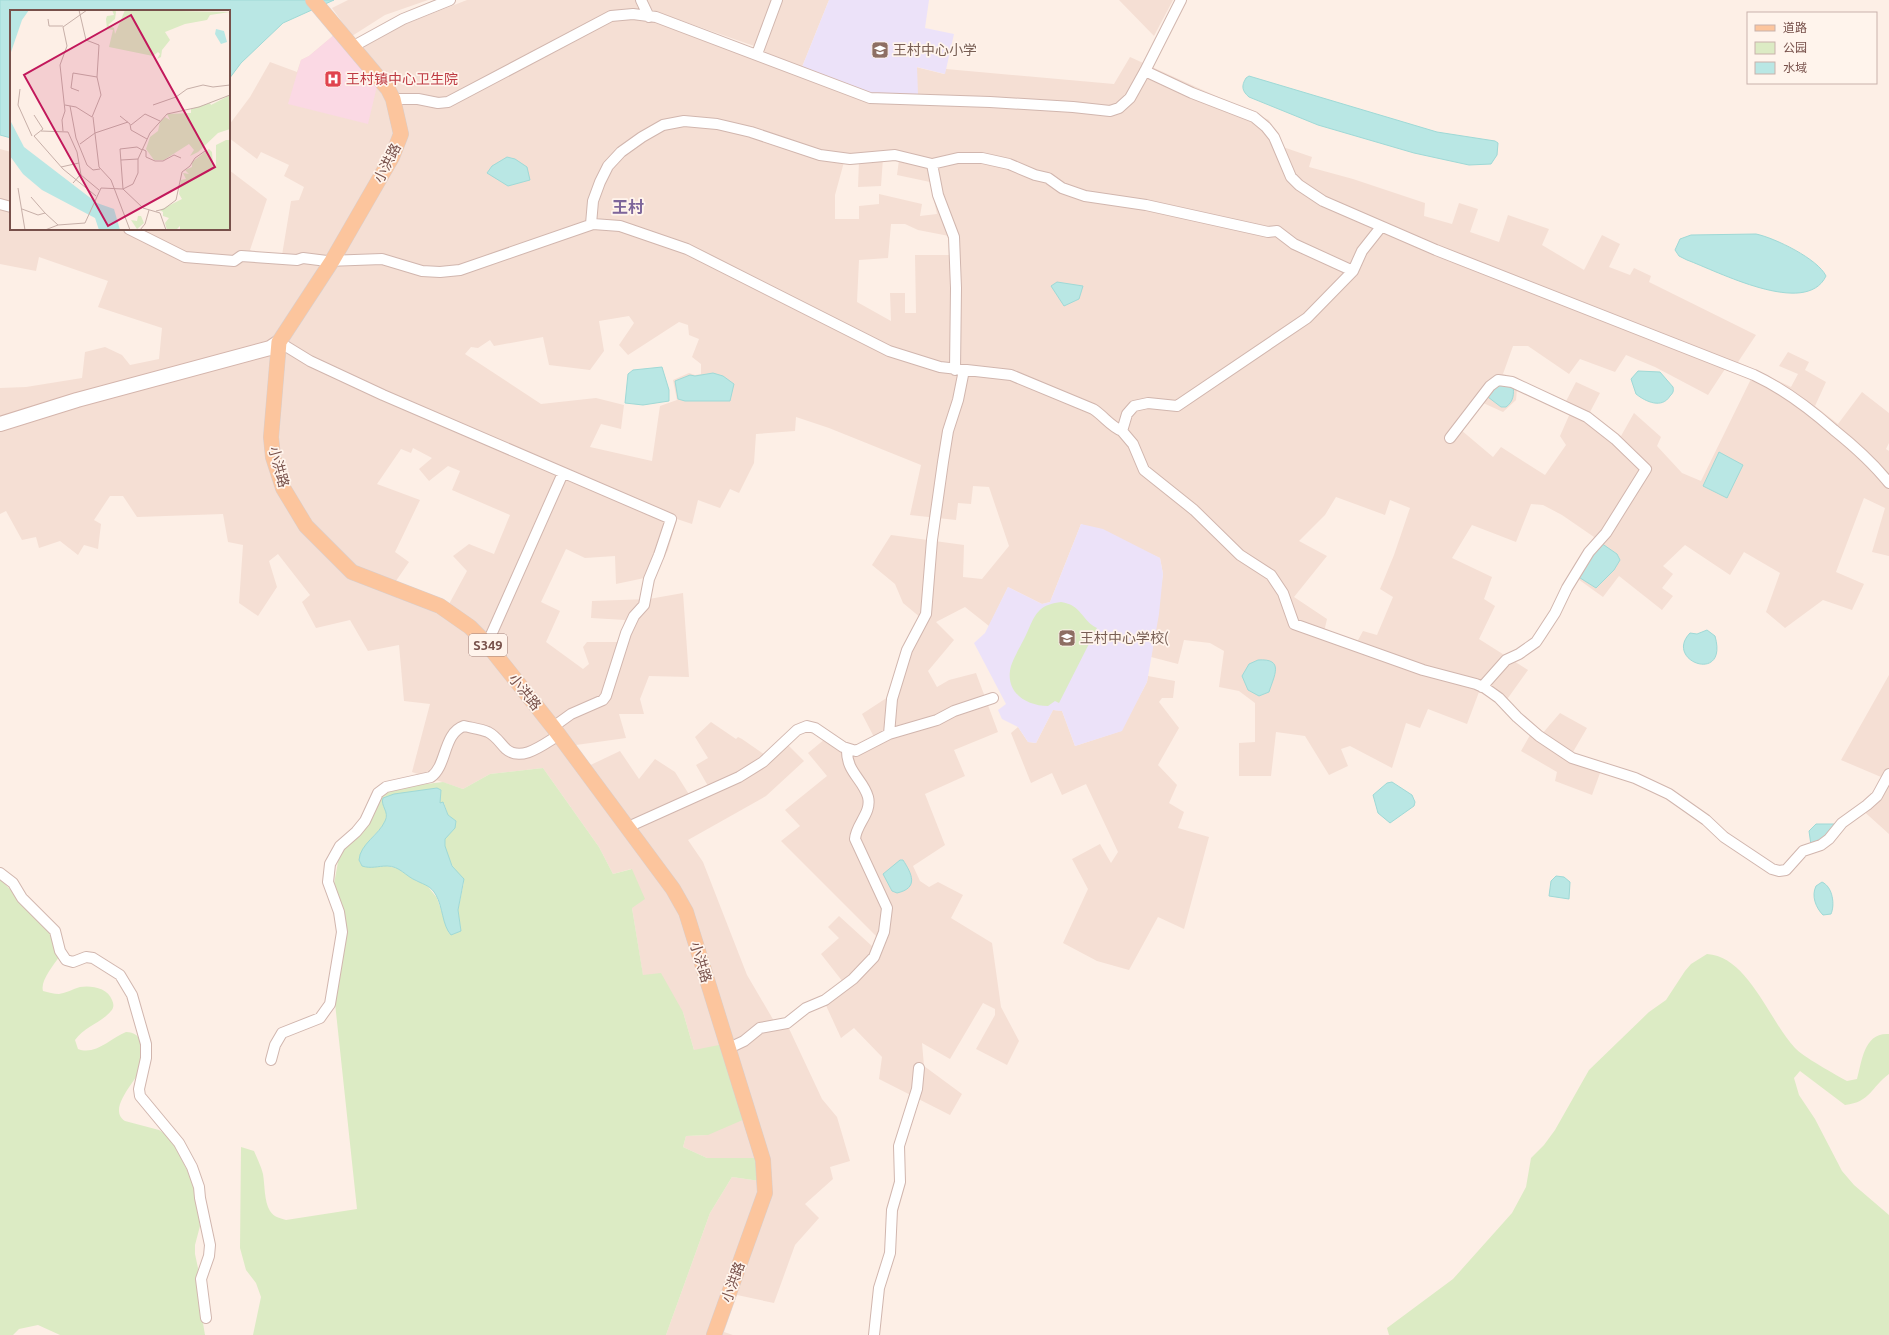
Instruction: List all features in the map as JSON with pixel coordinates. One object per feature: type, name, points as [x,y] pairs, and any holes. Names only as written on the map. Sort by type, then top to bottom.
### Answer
[{"type":"main road","name":"小洪路","points":[[313,0],[388,89],[393,99],[400,134],[392,157],[332,261],[279,342],[271,438],[273,457],[283,488],[306,526],[352,572],[440,606],[470,627],[487,644],[556,731],[628,827],[674,889],[686,912],[727,1049],[763,1160],[765,1193],[714,1335]]},
{"type":"main road","points":[[0,424],[84,398],[270,348],[279,342]]},
{"type":"street","points":[[352,47],[403,19],[450,0]]},
{"type":"street","points":[[642,0],[646,16]]},
{"type":"street","points":[[757,54],[777,0]]},
{"type":"street","points":[[393,99],[418,99],[438,103],[448,102],[611,16],[626,14],[656,17],[757,54],[863,96],[876,99],[997,102],[1110,111],[1119,108],[1127,102],[1145,71],[1181,0]]},
{"type":"street","points":[[1145,71],[1192,94],[1254,117],[1266,127],[1274,137],[1287,172],[1298,185],[1335,207],[1436,250],[1765,380],[1803,403],[1855,447],[1875,466],[1889,483]]},
{"type":"street","points":[[591,224],[593,201],[600,182],[608,166],[617,156],[642,137],[664,125],[684,121],[717,124],[751,132],[820,155],[850,159],[895,155],[932,164],[961,157],[982,158],[1009,164],[1034,175],[1048,178],[1062,188],[1085,196],[1146,205],[1268,232],[1277,231],[1294,244],[1353,271]]},
{"type":"street","points":[[889,734],[892,699],[907,650],[926,614],[932,540],[943,462],[948,431],[958,400],[960,370],[954,237],[938,195],[932,164]]},
{"type":"street","points":[[0,204],[10,208]]},
{"type":"street","points":[[131,230],[172,252],[189,258],[234,261],[241,256],[297,260],[303,258],[332,261],[382,259],[422,270],[450,271],[460,270],[591,224],[613,224],[674,244],[741,275],[777,296],[890,351],[917,361],[960,370],[1011,375],[1093,409],[1110,425],[1122,432],[1133,444],[1144,470],[1194,510],[1240,555],[1271,575],[1285,597],[1294,624],[1423,670],[1482,687],[1499,698],[1517,717],[1539,736],[1572,758],[1635,778],[1669,794],[1706,820],[1724,837],[1772,868],[1779,871],[1786,870],[1804,851],[1821,845],[1829,839],[1842,823],[1877,796],[1889,774]]},
{"type":"street","points":[[1122,432],[1124,422],[1130,408],[1139,404],[1177,406],[1307,318],[1353,271],[1362,251],[1381,227]]},
{"type":"street","points":[[271,1060],[275,1044],[282,1032],[320,1018],[330,1004],[342,932],[339,912],[328,882],[330,864],[340,846],[356,832],[365,821],[380,790],[386,787],[425,780],[434,775],[452,738],[461,727],[464,726],[487,732],[495,737],[507,750],[516,754],[532,751],[556,731],[572,714],[603,700],[606,696],[626,633],[634,616],[644,605],[649,579],[671,519],[347,379],[279,342]]},
{"type":"street","points":[[1450,438],[1490,386],[1498,380],[1512,382],[1587,417],[1615,439],[1646,469],[1606,533],[1588,552],[1567,588],[1556,613],[1536,642],[1519,654],[1506,660],[1482,687]]},
{"type":"street","points":[[487,644],[562,473]]},
{"type":"street","points":[[628,827],[739,777],[763,762],[797,730],[804,727],[815,728],[847,749],[856,751],[889,734],[937,720],[954,711],[993,698]]},
{"type":"street","points":[[727,1049],[744,1041],[760,1028],[787,1023],[806,1008],[825,1000],[853,979],[874,957],[880,946],[886,926],[887,908],[856,842],[856,832],[867,810],[868,799],[850,766],[846,756],[847,749]]},
{"type":"street","points":[[0,873],[13,883],[22,898],[56,931],[64,958],[73,962],[86,956],[93,958],[120,975],[132,995],[147,1051],[139,1089],[140,1096],[179,1143],[192,1167],[199,1188],[210,1245],[210,1252],[201,1279],[206,1318]]},
{"type":"street","points":[[874,1335],[879,1288],[890,1253],[892,1210],[900,1182],[898,1158],[899,1146],[917,1089],[920,1068]]},
{"type":"shaded area","points":[[348,0],[428,0],[385,15],[352,36],[332,8]]},
{"type":"shaded area","points":[[467,0],[639,0],[656,19],[759,57],[780,0],[829,0],[802,67],[916,67],[944,74],[946,69],[1114,84],[1130,57],[1269,120],[1283,147],[1312,157],[1309,167],[1353,179],[1425,203],[1424,216],[1452,224],[1459,203],[1478,209],[1470,232],[1499,242],[1508,215],[1549,229],[1542,245],[1584,270],[1602,235],[1620,244],[1609,267],[1630,275],[1634,268],[1651,276],[1649,282],[1756,335],[1738,362],[1791,387],[1798,374],[1779,366],[1788,352],[1809,362],[1805,370],[1826,382],[1815,406],[1838,424],[1862,392],[1889,413],[1889,443],[1886,449],[1889,451],[1889,556],[1872,552],[1885,508],[1864,498],[1836,572],[1864,584],[1852,610],[1823,600],[1785,628],[1766,612],[1780,573],[1744,552],[1730,575],[1685,545],[1663,566],[1673,574],[1662,588],[1673,596],[1662,610],[1619,576],[1603,597],[1571,574],[1594,537],[1562,515],[1543,505],[1531,504],[1516,542],[1472,525],[1452,558],[1492,577],[1484,599],[1495,606],[1479,639],[1528,670],[1503,705],[1479,692],[1467,724],[1428,709],[1420,728],[1406,723],[1392,768],[1350,746],[1341,749],[1348,766],[1329,775],[1305,736],[1276,732],[1271,776],[1239,776],[1239,743],[1255,742],[1255,703],[1239,691],[1219,687],[1224,651],[1210,643],[1184,640],[1178,664],[1151,657],[1163,574],[1160,558],[1081,524],[1050,602],[1042,604],[1008,587],[989,626],[965,607],[936,622],[954,640],[928,671],[937,687],[949,680],[976,673],[998,732],[954,750],[965,776],[925,794],[945,845],[913,866],[920,881],[929,887],[938,882],[963,895],[951,918],[992,943],[1001,1007],[1019,1041],[1007,1065],[976,1049],[995,1015],[995,1009],[983,1003],[950,1059],[922,1043],[924,1066],[962,1094],[950,1115],[879,1079],[882,1057],[854,1028],[841,1038],[823,999],[843,982],[821,954],[839,938],[828,927],[839,916],[873,947],[878,938],[781,841],[800,826],[785,810],[827,776],[808,753],[831,734],[852,748],[874,737],[862,714],[888,697],[921,618],[903,603],[895,584],[872,565],[891,535],[964,545],[963,577],[982,579],[1009,546],[989,487],[973,486],[971,504],[958,503],[956,520],[910,515],[921,465],[829,428],[796,417],[795,431],[756,434],[754,463],[739,493],[730,489],[720,508],[698,500],[692,524],[677,519],[668,550],[654,576],[616,584],[615,556],[585,558],[566,549],[541,602],[560,611],[546,642],[583,669],[589,664],[583,647],[587,642],[618,642],[625,620],[591,618],[592,601],[649,599],[683,593],[689,677],[649,676],[640,699],[644,714],[619,714],[626,738],[576,745],[478,639],[580,770],[620,751],[639,779],[655,759],[675,772],[690,796],[708,786],[696,765],[708,758],[695,737],[711,722],[736,739],[738,737],[742,739],[765,755],[781,738],[804,761],[766,796],[688,840],[703,862],[747,975],[774,1021],[785,1020],[822,1099],[837,1117],[850,1161],[830,1167],[833,1179],[805,1204],[819,1218],[795,1245],[774,1303],[737,1295],[724,1332],[733,1335],[666,1335],[710,1213],[732,1177],[760,1181],[757,1158],[707,1158],[683,1147],[686,1136],[708,1135],[694,1050],[683,1012],[643,976],[632,908],[631,869],[613,874],[599,847],[543,768],[490,774],[463,789],[412,772],[430,704],[404,701],[399,645],[368,651],[350,620],[316,628],[302,602],[310,595],[278,554],[269,561],[277,587],[258,616],[239,603],[243,545],[228,542],[223,514],[137,517],[123,496],[110,496],[94,520],[101,524],[98,549],[84,545],[78,555],[60,541],[39,548],[36,537],[22,540],[6,511],[0,514],[0,388],[26,387],[82,378],[85,352],[105,347],[122,355],[130,365],[159,359],[162,328],[98,307],[108,281],[39,257],[36,271],[0,264],[0,149],[10,152],[10,230],[230,230],[230,171],[267,199],[250,250],[256,253],[282,255],[291,201],[299,200],[304,187],[284,176],[289,165],[261,152],[257,159],[230,139],[230,124],[250,97],[270,62],[297,72],[301,60],[309,56],[334,35],[351,55],[385,32]],"holes":[[[883,158],[899,160],[897,175],[930,182],[937,214],[920,216],[922,204],[879,194],[879,204],[859,206],[859,219],[835,219],[835,195],[844,162],[859,161],[858,187],[881,186]],[[891,224],[905,224],[918,230],[949,236],[949,255],[915,255],[916,313],[905,313],[905,293],[890,293],[891,321],[857,302],[859,260],[888,258]],[[629,316],[634,323],[619,345],[628,355],[679,322],[688,325],[689,335],[699,339],[692,357],[701,364],[701,374],[695,375],[689,373],[673,380],[677,400],[660,406],[652,461],[590,447],[601,424],[621,429],[624,405],[596,398],[541,404],[465,354],[471,347],[478,348],[490,340],[494,346],[543,337],[549,365],[590,370],[604,351],[599,321]],[[1513,346],[1528,346],[1569,374],[1580,359],[1615,372],[1626,355],[1655,367],[1708,395],[1725,369],[1751,379],[1701,481],[1682,473],[1657,446],[1661,437],[1634,413],[1621,436],[1590,412],[1600,393],[1576,382],[1563,407],[1571,411],[1560,436],[1566,445],[1545,475],[1501,447],[1493,457],[1461,430],[1481,402],[1503,412],[1516,400],[1518,378],[1503,374]],[[413,448],[432,458],[419,469],[429,481],[448,466],[460,471],[452,490],[510,515],[494,554],[469,544],[453,556],[467,571],[448,606],[474,635],[458,621],[389,591],[409,562],[395,552],[420,500],[377,484],[401,449],[411,453]],[[1336,497],[1385,515],[1390,500],[1410,508],[1394,555],[1380,589],[1393,597],[1377,635],[1363,631],[1356,644],[1324,632],[1327,619],[1294,597],[1327,556],[1299,541],[1325,515]]]},
{"type":"shaded area","points":[[648,0],[772,0],[754,46],[651,10]]},
{"type":"shaded area","name":"王村中心小学","points":[[829,0],[929,0],[925,28],[954,34],[945,74],[917,67],[918,94],[871,95],[802,67]]},
{"type":"shaded area","points":[[1119,0],[1173,0],[1154,36]]},
{"type":"shaded area","name":"王村镇中心卫生院","points":[[334,35],[377,86],[368,124],[288,104],[301,60],[309,56]]},
{"type":"shaded area","name":"王村中心学校(","points":[[1081,524],[1103,529],[1160,558],[1163,574],[1159,614],[1147,682],[1122,731],[1075,746],[1062,711],[1053,710],[1036,743],[1028,742],[1018,727],[1002,719],[998,710],[1006,704],[974,643],[985,633],[1008,587],[1042,604],[1050,602]]},
{"type":"shaded area","points":[[1889,675],[1889,834],[1859,807],[1871,798],[1881,777],[1841,760]]},
{"type":"shaded area","points":[[1148,676],[1175,681],[1173,698],[1162,698],[1159,702],[1179,728],[1158,765],[1177,785],[1169,803],[1184,812],[1178,828],[1209,837],[1184,929],[1158,917],[1129,970],[1097,961],[1063,943],[1088,889],[1072,859],[1100,844],[1111,863],[1118,852],[1086,784],[1062,795],[1052,773],[1031,783],[1011,733],[1018,727],[1028,742],[1036,743],[1053,710],[1062,711],[1075,746],[1121,731],[1147,682]]},
{"type":"shaded area","points":[[1560,713],[1587,728],[1573,752],[1590,761],[1603,765],[1592,795],[1555,781],[1557,772],[1521,751],[1534,728],[1542,734]]},
{"type":"green space","points":[[1061,602],[1073,606],[1097,628],[1059,703],[1055,701],[1048,706],[1040,705],[1025,700],[1014,690],[1010,675],[1011,666],[1032,621],[1037,614],[1046,606]]},
{"type":"green space","points":[[543,768],[599,847],[613,874],[632,869],[645,899],[632,908],[643,975],[661,973],[683,1012],[694,1050],[719,1045],[745,1119],[708,1135],[686,1136],[683,1147],[707,1158],[758,1158],[760,1181],[732,1177],[710,1213],[666,1335],[253,1335],[261,1297],[256,1283],[246,1270],[240,1248],[241,1147],[254,1151],[263,1174],[268,1207],[273,1215],[286,1220],[357,1209],[335,1003],[346,926],[334,884],[338,862],[345,846],[379,798],[393,788],[443,782],[463,789],[490,774]],"holes":[[[437,788],[440,803],[444,803],[448,815],[456,821],[454,828],[446,837],[444,848],[449,861],[464,882],[458,910],[461,931],[449,933],[437,898],[426,884],[416,881],[397,868],[386,866],[365,867],[360,863],[361,852],[386,821],[386,810]]]},
{"type":"green space","points":[[0,879],[53,934],[59,957],[45,978],[43,983],[43,991],[59,994],[80,987],[89,986],[103,990],[112,1000],[113,1009],[102,1019],[83,1031],[75,1040],[78,1049],[84,1051],[97,1048],[126,1032],[134,1034],[140,1041],[144,1055],[144,1062],[142,1068],[121,1101],[119,1108],[120,1115],[125,1121],[159,1130],[171,1138],[194,1184],[200,1226],[195,1245],[198,1268],[197,1287],[205,1335],[60,1335],[38,1325],[19,1329],[13,1335],[0,1335]]},
{"type":"green space","points":[[1707,954],[1722,958],[1735,966],[1757,992],[1786,1037],[1795,1048],[1805,1056],[1847,1081],[1857,1079],[1863,1056],[1869,1043],[1874,1038],[1889,1034],[1889,1074],[1860,1101],[1845,1105],[1800,1071],[1794,1078],[1799,1095],[1815,1119],[1842,1171],[1854,1185],[1889,1215],[1889,1335],[1389,1335],[1387,1328],[1453,1279],[1512,1213],[1526,1187],[1531,1158],[1544,1145],[1555,1130],[1589,1070],[1649,1012],[1666,1000],[1691,964]]},
{"type":"water","points":[[0,0],[334,0],[283,23],[241,63],[230,78],[230,10],[10,10],[10,138],[0,135]]},
{"type":"water","points":[[1249,76],[1437,132],[1495,141],[1498,143],[1497,155],[1491,164],[1469,165],[1414,153],[1318,125],[1249,97],[1245,93],[1243,84]]},
{"type":"water","points":[[507,157],[515,159],[527,167],[530,180],[508,186],[487,173],[492,166]]},
{"type":"water","points":[[1756,234],[1774,240],[1805,256],[1821,269],[1826,276],[1816,288],[1800,293],[1781,292],[1760,288],[1739,281],[1687,260],[1679,256],[1675,250],[1680,239],[1691,235]]},
{"type":"water","points":[[1057,282],[1083,286],[1079,299],[1064,306],[1051,286]]},
{"type":"water","points":[[662,367],[669,390],[669,401],[643,405],[625,403],[628,374],[633,370]]},
{"type":"water","points":[[1638,371],[1660,372],[1673,387],[1673,393],[1667,400],[1658,403],[1649,402],[1640,397],[1636,394],[1631,379]]},
{"type":"water","points":[[713,373],[723,376],[734,384],[730,401],[685,401],[678,399],[675,381],[690,375],[695,376]]},
{"type":"water","points":[[1498,384],[1513,385],[1513,397],[1511,402],[1506,407],[1501,407],[1488,397],[1489,393]]},
{"type":"water","points":[[1719,452],[1743,465],[1727,498],[1703,486]]},
{"type":"water","points":[[1601,543],[1617,554],[1620,560],[1614,570],[1596,588],[1577,576]]},
{"type":"water","points":[[1707,630],[1715,636],[1717,651],[1713,660],[1706,664],[1698,663],[1690,659],[1684,652],[1684,643],[1690,633],[1697,634]]},
{"type":"water","points":[[1258,660],[1272,662],[1276,669],[1269,692],[1259,696],[1248,690],[1242,676],[1249,664]]},
{"type":"water","points":[[1392,782],[1412,795],[1415,802],[1414,806],[1390,823],[1378,813],[1373,795],[1387,783]]},
{"type":"water","points":[[437,788],[441,790],[440,803],[443,802],[448,815],[456,821],[455,828],[445,839],[445,846],[452,866],[464,879],[458,910],[461,931],[451,935],[446,926],[438,900],[430,888],[392,866],[365,867],[362,866],[359,860],[360,854],[366,844],[379,831],[385,821],[386,812],[382,801],[383,798],[394,794]]},
{"type":"water","points":[[1816,824],[1835,824],[1828,836],[1811,845],[1809,831]]},
{"type":"water","points":[[900,860],[903,860],[909,870],[912,880],[908,888],[897,893],[892,891],[883,874]]},
{"type":"water","points":[[1556,876],[1564,877],[1570,882],[1569,899],[1549,896],[1551,881]]},
{"type":"water","points":[[1822,882],[1826,884],[1831,892],[1833,906],[1831,914],[1823,915],[1815,902],[1814,894],[1816,886]]},
{"type":"place","name":"王村中心小学","points":[[880,50]]},
{"type":"place","name":"王村镇中心卫生院","points":[[333,79]]},
{"type":"place","name":"王村中心学校(","points":[[1067,638]]},
{"type":"district","name":"王村","points":[[628,207]]}]
